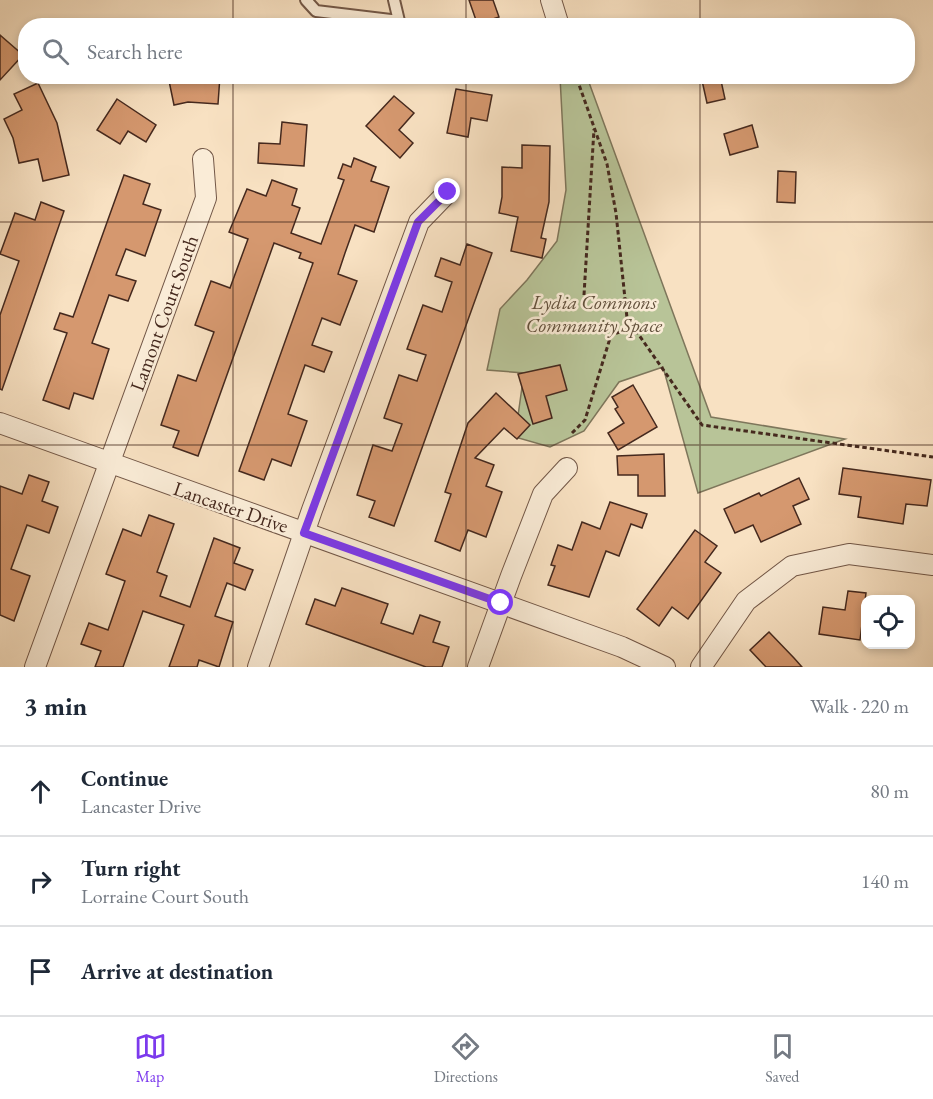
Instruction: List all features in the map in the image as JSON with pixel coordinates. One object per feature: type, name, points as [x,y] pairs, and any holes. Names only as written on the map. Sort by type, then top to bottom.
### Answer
[{"type":"street","points":[[551,0],[557,18]]},
{"type":"street","name":"Lamont Court South","points":[[35,667],[206,198],[203,159]]},
{"type":"street","points":[[258,667],[304,533],[418,222],[448,192]]},
{"type":"street","name":"Lancaster Drive","points":[[0,423],[622,647],[665,667]]},
{"type":"street","points":[[478,667],[543,494],[567,468]]},
{"type":"street","points":[[701,667],[746,601],[792,566],[849,554],[933,565]]},
{"type":"lane","points":[[306,0],[315,11],[374,18]]},
{"type":"lane","points":[[394,0],[398,18]]},
{"type":"path","points":[[572,433],[585,420],[611,335],[623,331],[627,318],[616,213],[607,164],[579,84]]},
{"type":"path","points":[[584,295],[594,127]]},
{"type":"path","points":[[627,318],[702,425],[933,457]]},
{"type":"green space","name":"Lydia Commons Community Space","points":[[560,84],[590,84],[711,417],[845,439],[698,493],[663,367],[619,382],[584,431],[550,447],[515,437],[524,373],[487,370],[500,309],[527,280],[557,241],[566,190]]},
{"type":"building","points":[[469,0],[493,0],[499,17],[475,18]]},
{"type":"building","points":[[0,35],[18,51],[18,60],[0,80]]},
{"type":"building","points":[[38,84],[57,123],[69,175],[43,181],[38,159],[19,163],[13,138],[4,119],[22,110],[14,94]]},
{"type":"building","points":[[170,84],[219,84],[218,104],[188,102],[174,105]]},
{"type":"building","points":[[703,84],[722,84],[725,99],[707,103]]},
{"type":"building","points":[[456,89],[492,95],[487,121],[471,118],[468,137],[447,133]]},
{"type":"building","points":[[394,96],[414,113],[399,130],[413,143],[400,158],[366,126]]},
{"type":"building","points":[[117,99],[156,125],[146,142],[128,131],[120,144],[97,130]]},
{"type":"building","points":[[282,122],[307,125],[304,166],[258,163],[259,143],[280,144]]},
{"type":"building","points":[[752,125],[758,147],[730,155],[724,134]]},
{"type":"building","points":[[522,145],[550,146],[549,202],[541,238],[546,239],[542,258],[511,251],[518,217],[499,213],[502,197],[502,167],[522,168]]},
{"type":"building","points":[[354,158],[376,167],[371,181],[389,187],[374,232],[355,225],[345,253],[338,274],[357,281],[340,325],[322,318],[312,345],[332,352],[324,372],[305,365],[288,414],[307,421],[291,466],[272,459],[264,480],[239,471],[313,263],[299,258],[301,253],[274,243],[198,456],[173,447],[179,431],[161,425],[178,375],[196,381],[214,332],[195,325],[211,281],[230,288],[248,239],[229,232],[247,189],[266,196],[272,180],[297,189],[292,205],[300,208],[291,233],[321,244],[344,180],[338,178],[343,164],[351,167]]},
{"type":"building","points":[[778,171],[796,172],[795,203],[777,202]]},
{"type":"building","points":[[124,175],[150,184],[143,204],[161,210],[145,256],[126,249],[116,275],[136,281],[128,301],[109,295],[92,343],[109,349],[93,399],[74,393],[69,409],[43,400],[67,333],[54,329],[60,313],[73,317]]},
{"type":"building","points":[[41,202],[64,211],[2,390],[0,389],[0,315],[19,261],[0,254],[15,213],[35,220]]},
{"type":"building","points":[[467,244],[492,253],[394,526],[369,517],[375,501],[357,495],[373,445],[392,451],[402,424],[384,418],[399,375],[417,381],[426,355],[407,349],[423,305],[442,312],[452,282],[435,276],[441,258],[460,265]]},
{"type":"building","points":[[560,365],[567,390],[546,396],[552,418],[533,424],[518,374]]},
{"type":"building","points":[[633,385],[657,427],[618,450],[608,433],[624,423],[615,409],[618,407],[612,397]]},
{"type":"building","points":[[496,393],[530,425],[517,439],[504,428],[475,458],[494,465],[486,486],[502,492],[486,537],[468,530],[460,551],[435,541],[451,494],[445,492],[468,423]]},
{"type":"building","points":[[664,454],[665,496],[638,496],[638,475],[618,475],[617,456]]},
{"type":"building","points":[[843,468],[931,480],[927,506],[906,504],[903,524],[858,517],[861,497],[839,494]]},
{"type":"building","points":[[29,475],[49,482],[42,501],[58,507],[49,533],[27,525],[11,569],[30,576],[14,621],[0,615],[0,486],[22,494]]},
{"type":"building","points":[[799,478],[809,499],[793,506],[801,524],[761,542],[753,525],[735,533],[724,509],[759,493],[761,496]]},
{"type":"building","points":[[610,502],[647,514],[642,528],[631,524],[619,556],[606,551],[589,597],[548,585],[555,566],[551,565],[558,545],[572,550],[582,522],[600,529]]},
{"type":"building","points":[[149,515],[174,524],[157,572],[167,576],[160,596],[190,607],[214,538],[240,548],[234,563],[253,570],[245,590],[227,583],[215,616],[233,622],[219,667],[199,660],[197,667],[169,667],[184,625],[143,611],[123,667],[95,667],[101,651],[81,644],[89,623],[108,630],[125,581],[106,574],[123,529],[141,536]]},
{"type":"building","points":[[695,530],[717,546],[705,562],[721,573],[688,619],[672,607],[659,626],[637,609]]},
{"type":"building","points":[[342,588],[388,604],[381,623],[413,634],[420,615],[440,622],[433,642],[449,647],[442,667],[426,667],[306,624],[315,599],[335,606]]},
{"type":"building","points":[[848,591],[866,593],[861,595],[860,640],[819,634],[823,607],[845,610]]},
{"type":"building","points":[[769,632],[802,667],[766,667],[750,650]]},
{"type":"route","points":[[448,192],[418,222],[304,533],[501,603]]}]
